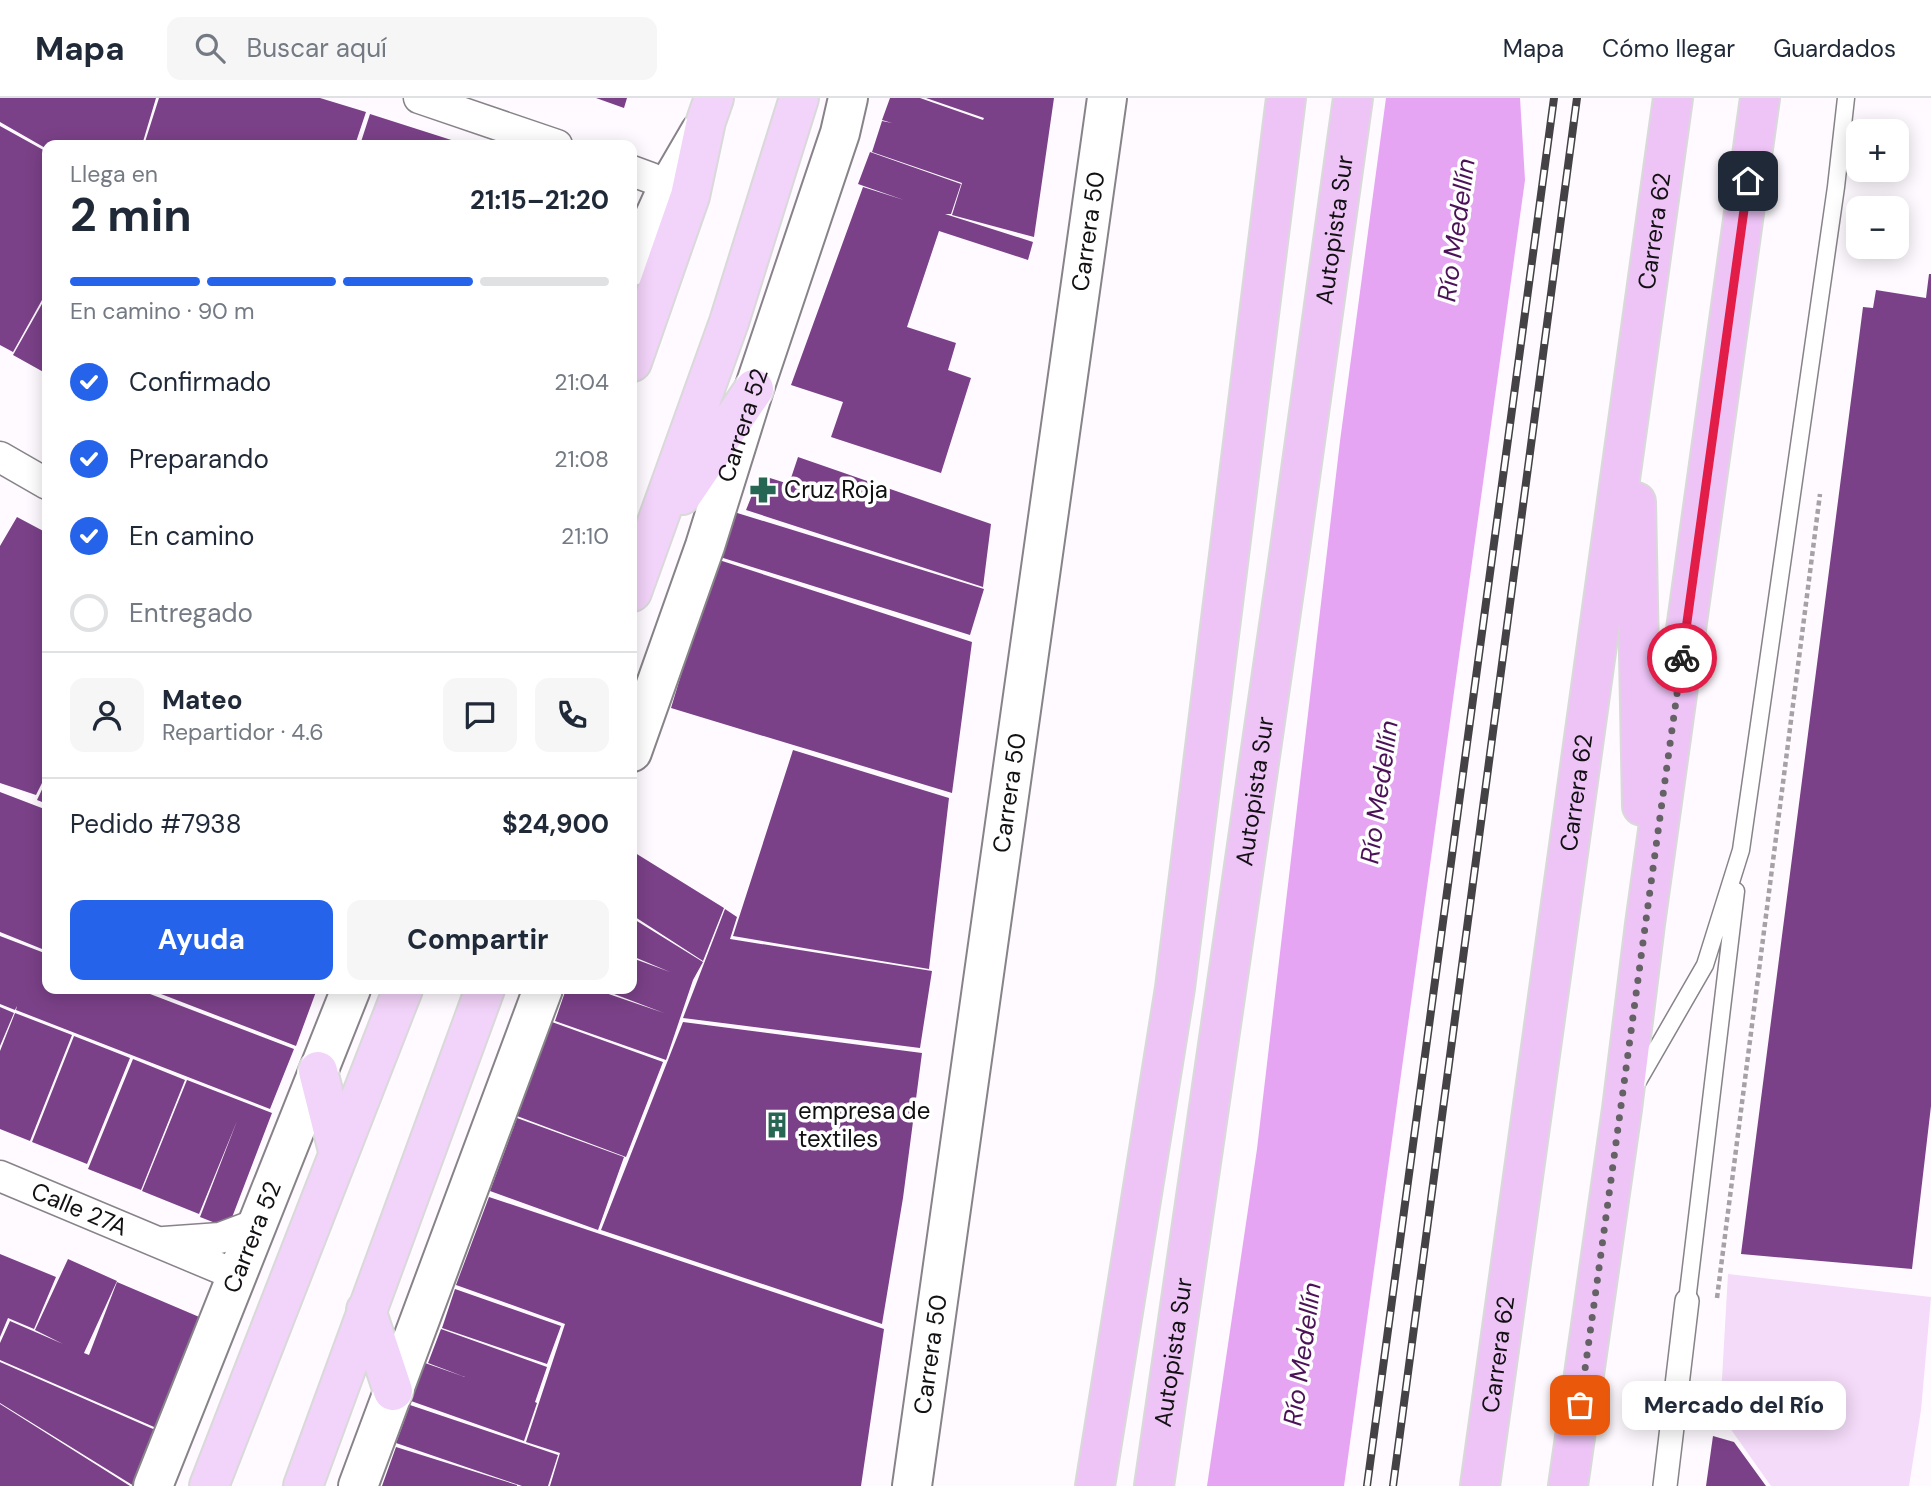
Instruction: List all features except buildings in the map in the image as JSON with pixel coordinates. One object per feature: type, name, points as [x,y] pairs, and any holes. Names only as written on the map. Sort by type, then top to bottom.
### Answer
[{"type":"highway","points":[[1095,1486],[1175,988],[1286,98]]},
{"type":"highway","name":"Autopista Sur","points":[[1154,1486],[1353,98]]},
{"type":"highway","name":"Carrera 62","points":[[1480,1486],[1673,98]]},
{"type":"highway","points":[[1568,1486],[1760,98]]},
{"type":"highway","points":[[1633,386],[1645,923]]},
{"type":"highway","points":[[1175,988],[1287,570]]},
{"type":"main road","name":"Carrera 52","points":[[637,578],[729,322],[799,98]]},
{"type":"main road","points":[[637,344],[679,192],[710,110]]},
{"type":"main road","points":[[651,540],[754,389]]},
{"type":"main road","name":"Carrera 52","points":[[209,1486],[401,994]]},
{"type":"main road","points":[[303,1486],[483,994]]},
{"type":"main road","points":[[318,1071],[338,1151]]},
{"type":"main road","points":[[366,1310],[393,1391]]},
{"type":"street","points":[[419,98],[541,140]]},
{"type":"street","name":"Carrera 52","points":[[637,738],[705,545],[840,132],[848,98]]},
{"type":"street","name":"Carrera 50","points":[[912,1486],[1107,98]]},
{"type":"street","points":[[637,173],[679,192],[637,258]]},
{"type":"street","points":[[0,457],[42,481]]},
{"type":"street","name":"Carrera 52","points":[[153,1486],[349,994]]},
{"type":"street","points":[[358,1486],[541,994]]},
{"type":"street","name":"Calle 27A","points":[[0,1176],[236,1275]]},
{"type":"street","name":"Calle 27A","points":[[156,1243],[220,1238],[257,1224]]},
{"type":"street","points":[[1665,1486],[1687,1301]]},
{"type":"lane","points":[[1687,1301],[1741,850],[1836,187],[1846,98]]},
{"type":"lane","points":[[1622,1110],[1705,965],[1741,850]]},
{"type":"path","points":[[1716,1306],[1821,490]]},
{"type":"shaded area","points":[[1728,1274],[1931,1297],[1921,1410],[1909,1486],[1771,1486],[1720,1414]]},
{"type":"water","name":"Río Medellín","points":[[1386,98],[1520,98],[1525,180],[1344,1486],[1207,1486],[1257,1149],[1340,441]]},
{"type":"railway","points":[[1367,1486],[1554,98]]},
{"type":"railway","points":[[1393,1486],[1577,98]]},
{"type":"way so far","points":[[1580,1405],[1682,658]]},
{"type":"place","name":"Cruz Roja","points":[[763,490]]},
{"type":"place","name":"empresa de textiles","points":[[777,1125]]},
{"type":"place","name":"Mercado del Río","points":[[1580,1405]]},
{"type":"route","points":[[1682,658],[1748,181]]}]
